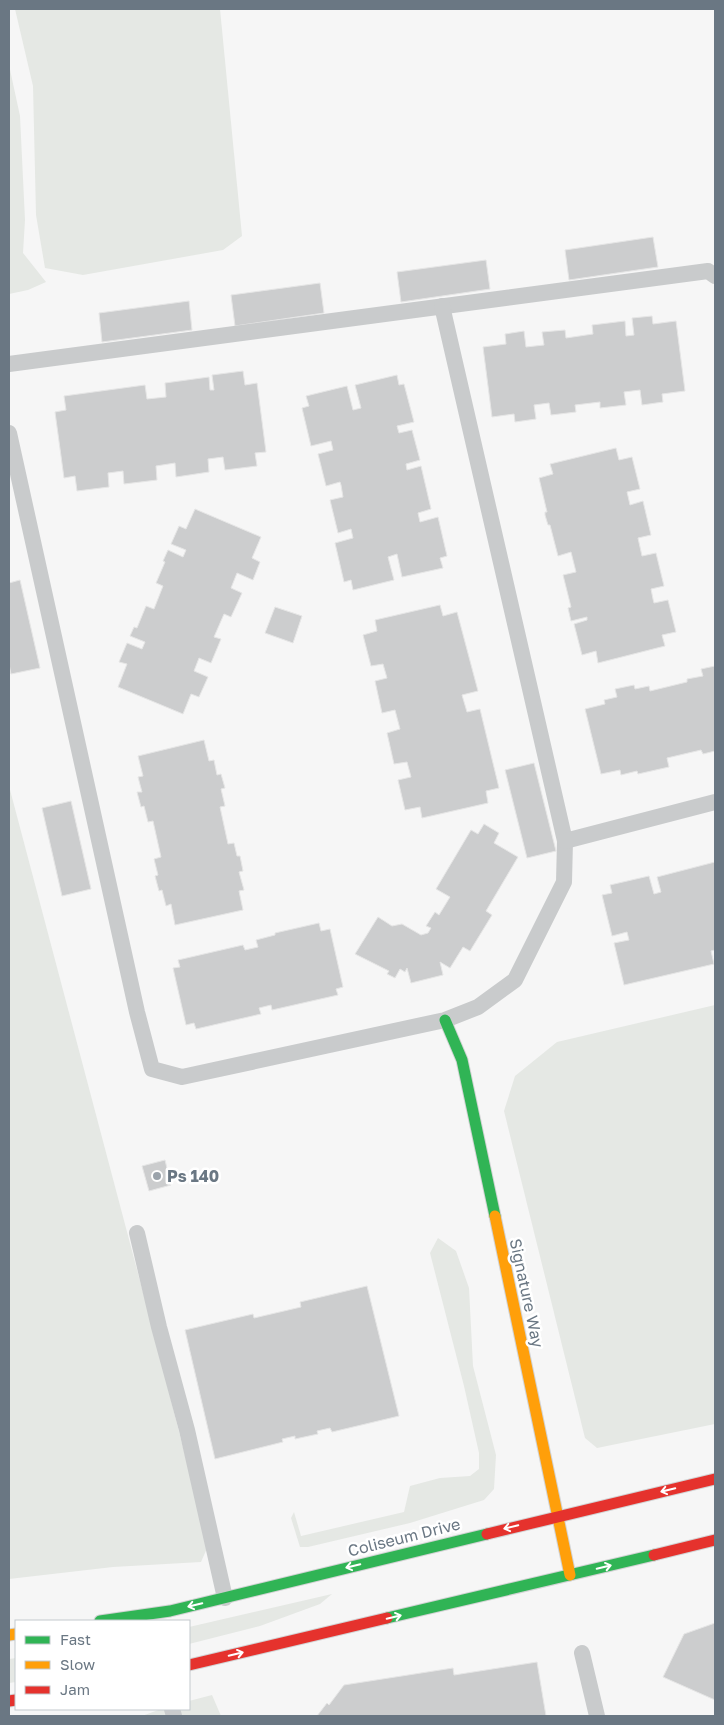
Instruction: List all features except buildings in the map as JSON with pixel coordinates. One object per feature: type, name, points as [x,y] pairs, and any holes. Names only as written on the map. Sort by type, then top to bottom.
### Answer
[{"type":"street","name":"Signature Way","points":[[445,1020],[462,1060],[570,1575]]},
{"type":"street","name":"Coliseum Drive","points":[[107,1620],[170,1611],[715,1478]]},
{"type":"street","points":[[190,1665],[715,1540]]},
{"type":"lane","points":[[9,364],[708,271],[715,276]]},
{"type":"lane","points":[[9,432],[137,1012],[152,1069],[182,1078],[445,1020],[478,1007],[514,980],[564,882],[565,841],[442,306]]},
{"type":"lane","points":[[565,841],[715,802]]},
{"type":"lane","points":[[138,1233],[159,1327],[187,1430],[225,1598]]},
{"type":"lane","points":[[582,1653],[597,1716]]},
{"type":"shaded area","points":[[15,9],[220,9],[242,236],[223,250],[83,275],[45,268],[36,215],[33,86]]},
{"type":"shaded area","points":[[9,65],[20,116],[25,220],[23,253],[46,282],[28,290],[9,294]]},
{"type":"shaded area","points":[[9,786],[158,1349],[208,1546],[201,1562],[113,1567],[9,1579]]},
{"type":"shaded area","points":[[715,1005],[715,1424],[597,1448],[585,1438],[504,1111],[515,1076],[557,1042]]},
{"type":"shaded area","points":[[438,1238],[456,1251],[469,1288],[473,1366],[496,1455],[494,1489],[484,1500],[410,1523],[308,1547],[300,1547],[291,1518],[294,1512],[301,1536],[404,1512],[410,1486],[440,1478],[470,1476],[479,1469],[479,1453],[464,1386],[430,1253]]},
{"type":"shaded area","points":[[332,1594],[320,1604],[260,1626],[190,1644],[190,1627]]},
{"type":"shaded area","points":[[15,1658],[15,1682],[9,1683],[9,1659]]},
{"type":"shaded area","points":[[212,1695],[221,1716],[142,1716],[158,1710],[190,1710],[190,1701]]},
{"type":"traffic: fast","points":[[445,1020],[462,1060],[495,1216]]},
{"type":"traffic: fast","points":[[107,1620],[170,1611],[487,1534]]},
{"type":"traffic: fast","points":[[387,1618],[654,1555]]},
{"type":"traffic: slow","points":[[495,1216],[570,1575]]},
{"type":"traffic: slow","points":[[9,1635],[15,1634]]},
{"type":"traffic: jam","points":[[487,1534],[715,1479]]},
{"type":"traffic: jam","points":[[654,1555],[715,1540]]},
{"type":"traffic: jam","points":[[190,1665],[387,1618]]},
{"type":"traffic: jam","points":[[9,1701],[15,1700]]},
{"type":"place","name":"Ps 140","points":[[157,1176]]}]
